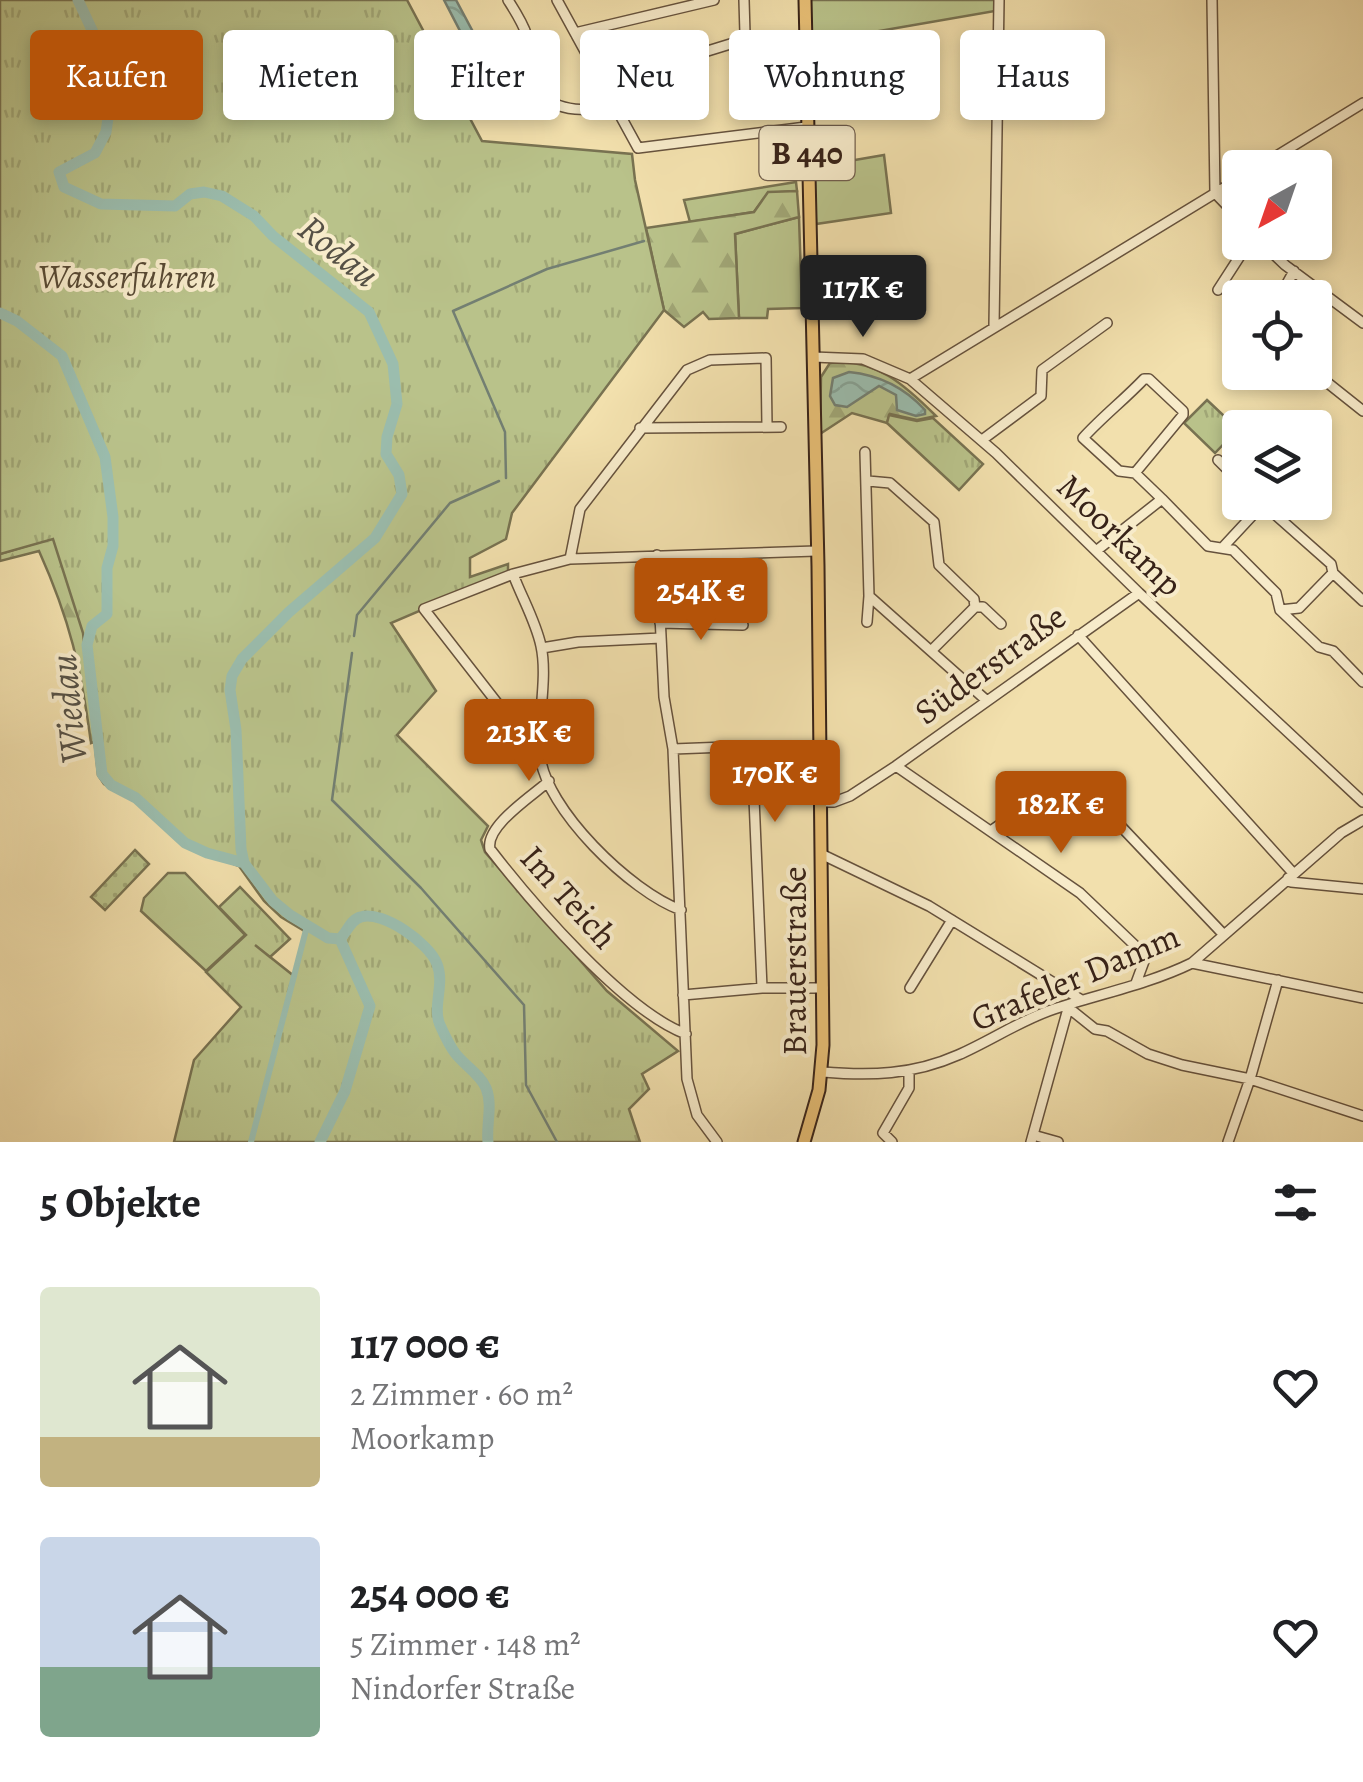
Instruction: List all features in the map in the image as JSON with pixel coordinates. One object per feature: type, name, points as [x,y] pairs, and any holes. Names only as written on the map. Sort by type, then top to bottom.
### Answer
[{"type":"main road","name":"B 440","points":[[805,0],[813,356]]},
{"type":"main road","name":"Brauerstraße","points":[[804,1142],[822,1072],[823,988],[813,356]]},
{"type":"street","points":[[508,0],[528,37],[540,90],[546,98],[580,110]]},
{"type":"street","points":[[557,0],[580,42]]},
{"type":"street","points":[[575,33],[714,0]]},
{"type":"street","points":[[709,51],[740,41],[745,34],[744,0]]},
{"type":"street","points":[[994,326],[1000,0]]},
{"type":"street","points":[[1212,0],[1215,194],[1222,201]]},
{"type":"street","points":[[1286,150],[1363,103]]},
{"type":"street","points":[[623,120],[635,146],[645,148],[806,127]]},
{"type":"street","points":[[910,379],[1222,190]]},
{"type":"street","points":[[1218,290],[1238,260]]},
{"type":"street","points":[[1281,260],[1363,324]]},
{"type":"street","points":[[1289,280],[1294,271]]},
{"type":"street","points":[[982,440],[1041,396],[1042,370],[1107,323]]},
{"type":"street","name":"Moorkamp","points":[[813,356],[863,359],[910,379],[982,440],[1363,802]]},
{"type":"street","points":[[570,559],[580,509],[678,378],[697,364],[766,358],[768,426]]},
{"type":"street","points":[[1135,473],[1183,411],[1150,379],[1144,380],[1082,438],[1119,470],[1135,473],[1208,546],[1233,550],[1276,593],[1280,610],[1319,647],[1333,651],[1363,682]]},
{"type":"street","points":[[1332,387],[1363,414]]},
{"type":"street","points":[[1178,421],[1187,430]]},
{"type":"street","points":[[640,428],[782,427]]},
{"type":"street","points":[[865,452],[869,596],[866,622]]},
{"type":"street","points":[[1218,460],[1222,464]]},
{"type":"street","points":[[868,480],[890,483],[934,522],[938,565],[974,599],[974,607],[932,650]]},
{"type":"street","points":[[1096,550],[1162,500]]},
{"type":"street","points":[[1224,546],[1247,520]]},
{"type":"street","points":[[1281,520],[1331,564],[1333,573],[1363,601]]},
{"type":"street","points":[[681,910],[666,904],[610,860],[569,820],[540,758],[424,609],[513,574],[570,559],[816,551]]},
{"type":"street","points":[[657,556],[664,697],[673,749],[690,1093],[702,1124],[717,1142]]},
{"type":"street","points":[[1280,610],[1299,608],[1333,573]]},
{"type":"street","points":[[513,574],[542,648],[540,758]]},
{"type":"street","name":"Süderstraße","points":[[820,802],[850,796],[896,766],[1139,592]]},
{"type":"street","points":[[869,596],[986,700]]},
{"type":"street","points":[[974,607],[982,607],[1001,624]]},
{"type":"street","points":[[660,623],[743,625]]},
{"type":"street","points":[[1078,635],[1290,876],[1291,882],[1363,889]]},
{"type":"street","points":[[542,648],[660,638]]},
{"type":"street","points":[[673,749],[726,747],[752,751],[762,988]]},
{"type":"street","points":[[896,766],[1080,893],[1165,975]]},
{"type":"street","points":[[991,831],[1065,778],[1075,778],[1224,935]]},
{"type":"street","name":"Im Teich","points":[[549,782],[494,829],[488,841],[490,849],[604,977],[671,1028],[686,1034]]},
{"type":"street","name":"Grafeler Damm","points":[[822,1072],[859,1075],[909,1070],[958,1055],[1081,1000],[1192,963],[1341,833],[1363,820]]},
{"type":"street","points":[[821,854],[930,906],[1081,1000]]},
{"type":"street","points":[[910,988],[952,920]]},
{"type":"street","points":[[1136,983],[1146,956]]},
{"type":"street","points":[[1192,963],[1363,998]]},
{"type":"street","points":[[1228,1142],[1278,980]]},
{"type":"street","points":[[683,995],[762,988],[823,988]]},
{"type":"street","points":[[1058,1142],[1032,1138],[1066,1007],[1060,990]]},
{"type":"street","points":[[1066,1007],[1095,1029],[1107,1031],[1148,1054],[1182,1066],[1250,1080],[1363,1116]]},
{"type":"street","points":[[892,1142],[884,1134],[909,1088],[909,1070]]},
{"type":"green space","name":"Wasserfuhren","points":[[0,0],[407,0],[423,30],[414,30],[414,120],[471,120],[482,141],[632,154],[664,310],[512,513],[506,539],[470,558],[470,577],[508,564],[508,573],[391,623],[436,691],[397,735],[488,826],[481,840],[485,852],[607,991],[678,1051],[642,1074],[649,1089],[629,1109],[640,1142],[174,1142],[194,1060],[241,1007],[206,972],[246,935],[219,907],[240,887],[290,939],[270,957],[294,976],[306,932],[264,901],[239,866],[182,845],[139,804],[104,784],[98,775],[83,633],[53,539],[0,554]]},
{"type":"green space","points":[[808,0],[995,0],[995,11],[885,30],[809,30]]},
{"type":"green space","points":[[884,155],[891,213],[816,224],[814,167]]},
{"type":"green space","points":[[796,182],[797,191],[768,193],[754,212],[690,222],[684,200]]},
{"type":"green space","points":[[797,191],[799,217],[735,234],[739,318],[709,319],[703,312],[684,327],[664,310],[646,228],[754,212],[768,192]]},
{"type":"green space","points":[[799,217],[802,308],[768,309],[767,318],[739,318],[735,234]]},
{"type":"green space","points":[[830,363],[861,365],[889,376],[936,416],[917,420],[890,414],[887,423],[852,413],[820,434],[821,377]]},
{"type":"green space","points":[[1207,400],[1222,414],[1222,446],[1215,453],[1184,423]]},
{"type":"green space","points":[[889,415],[917,421],[933,418],[983,464],[959,490],[887,423]]},
{"type":"green space","points":[[53,538],[188,710],[91,743],[73,645],[39,551],[0,561],[0,554]]},
{"type":"green space","points":[[135,850],[149,864],[105,910],[91,897]]},
{"type":"green space","points":[[168,873],[185,873],[245,935],[206,971],[141,911],[144,898]]},
{"type":"water","points":[[444,0],[456,0],[472,30],[460,30]]},
{"type":"water","points":[[849,372],[891,384],[917,402],[925,414],[916,416],[897,410],[896,395],[879,386],[847,407],[835,405],[830,396],[833,378]]},
{"type":"waterway","name":"Rodau","points":[[78,0],[112,73],[112,91],[106,132],[95,153],[59,172],[64,187],[101,204],[175,206],[190,194],[222,196],[254,216],[273,236],[369,312],[393,364],[397,404],[386,454],[399,475],[402,494],[375,538],[289,612],[242,659],[232,676],[244,863]]},
{"type":"waterway","points":[[506,478],[505,432],[453,311],[547,269],[644,241]]},
{"type":"waterway","name":"Wiedau","points":[[0,313],[17,321],[62,356],[105,457],[113,517],[107,614],[92,626],[87,645],[102,774],[111,785],[136,798],[185,843],[244,863],[273,901],[328,938],[340,939],[354,920],[370,916],[405,930],[425,947],[439,972],[440,1025],[455,1053],[486,1088],[488,1142]]},
{"type":"waterway","points":[[354,636],[357,615],[450,503],[499,481]]},
{"type":"waterway","points":[[352,653],[332,800],[421,888],[524,1005],[526,1085],[557,1142]]},
{"type":"waterway","points":[[251,1142],[307,926]]},
{"type":"waterway","points":[[320,1142],[345,1091],[370,1006],[340,939]]}]
